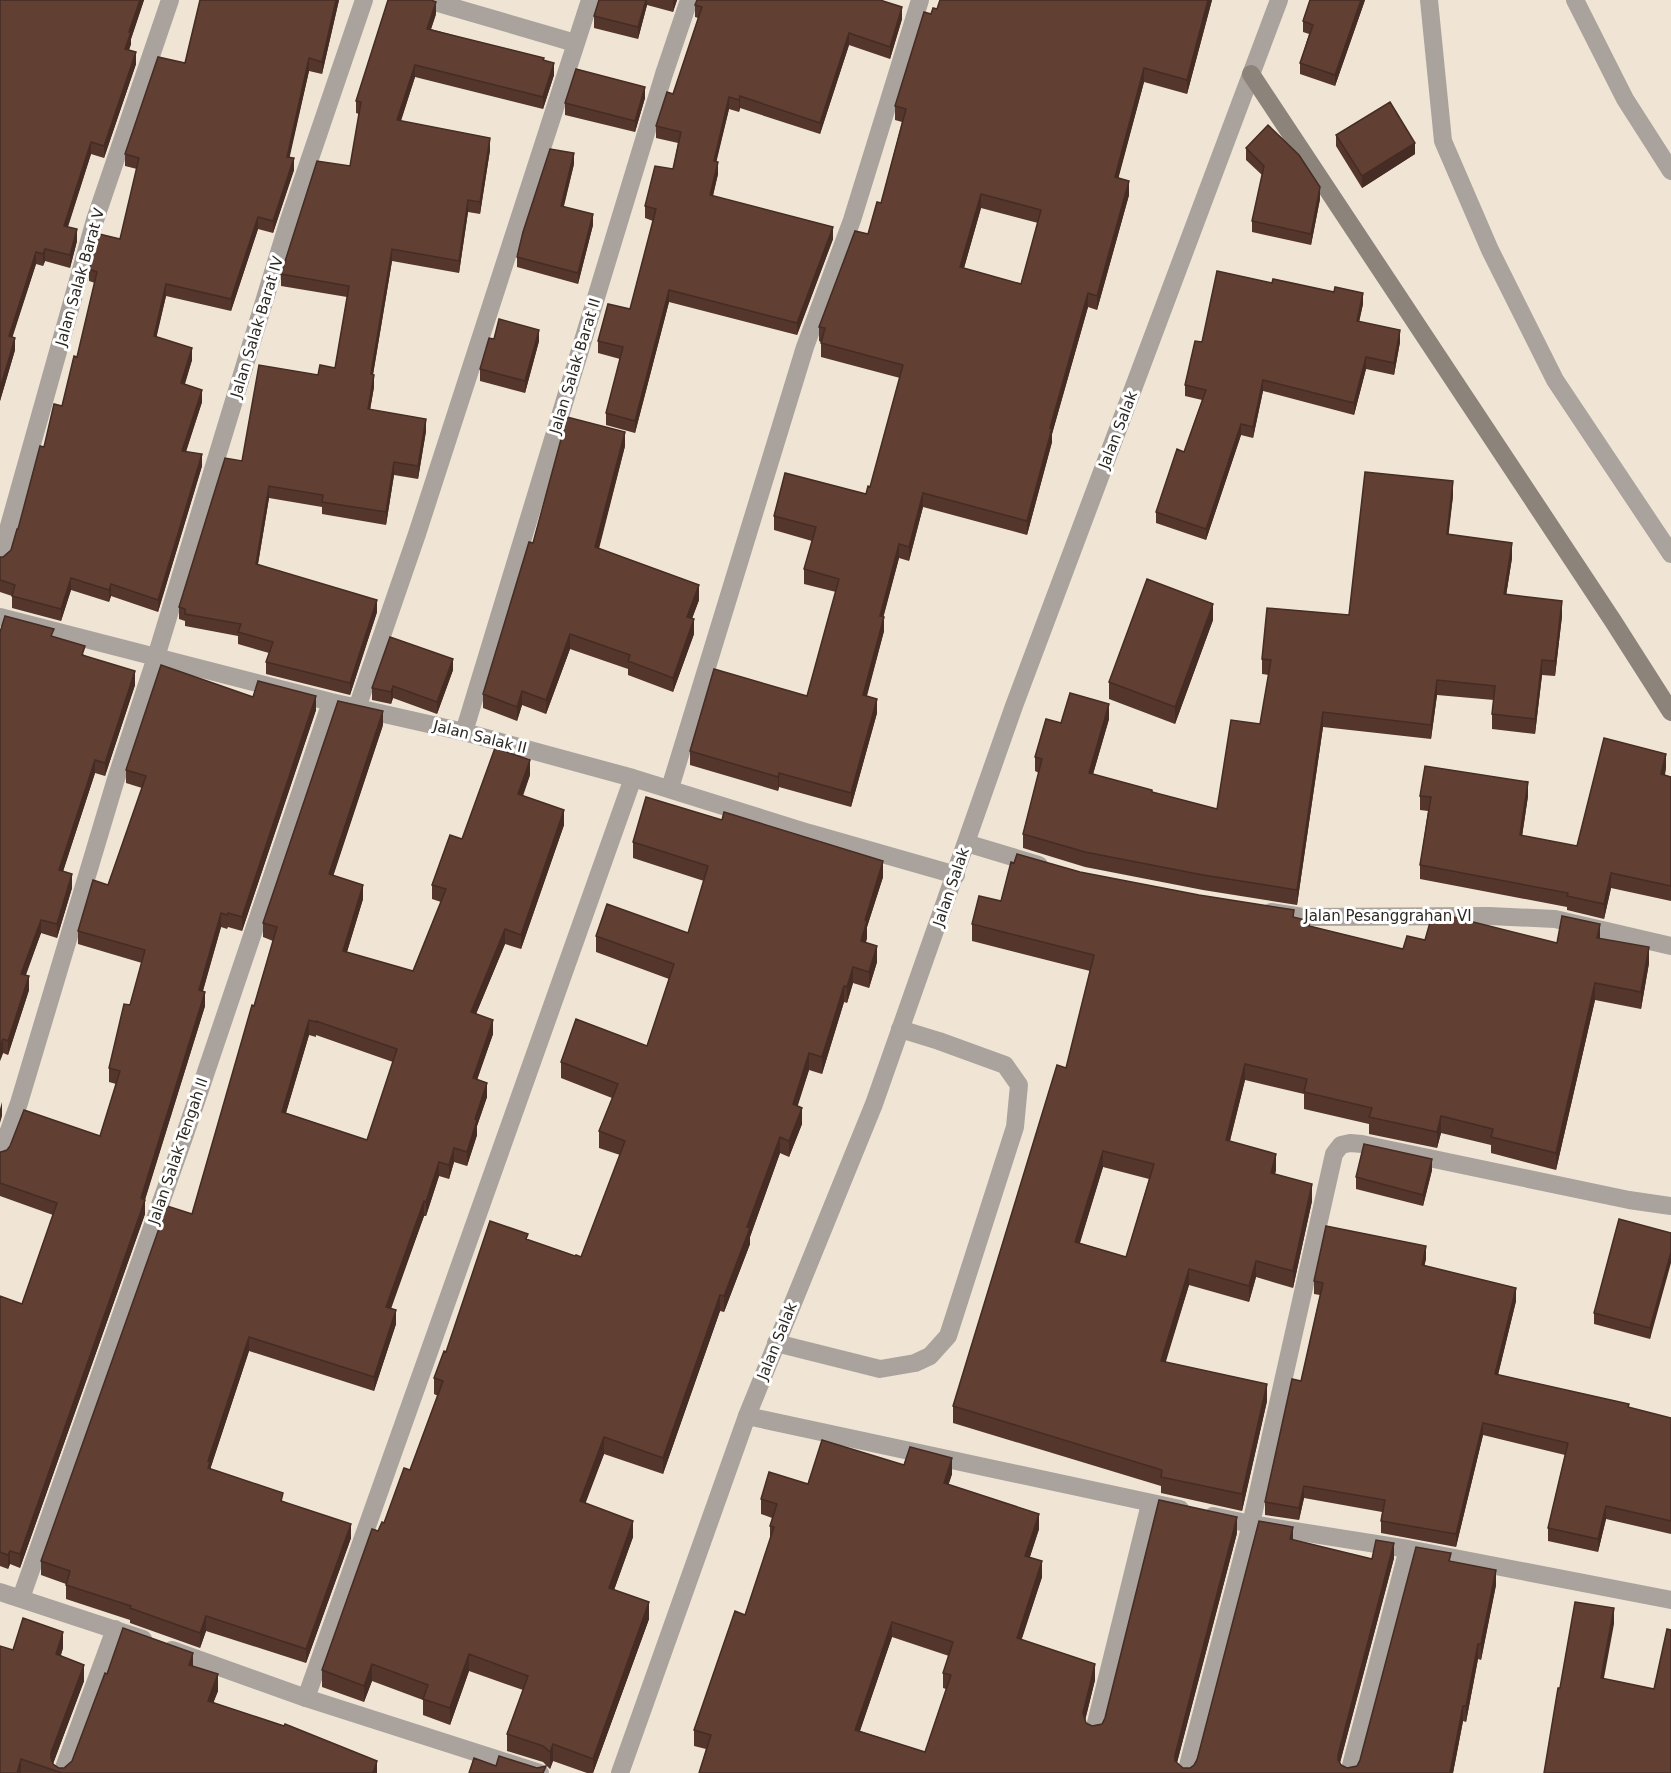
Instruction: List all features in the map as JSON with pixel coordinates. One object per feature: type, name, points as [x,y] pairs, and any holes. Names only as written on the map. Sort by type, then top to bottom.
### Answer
[{"type":"main road","points":[[1251,74],[1671,712]]},
{"type":"street","name":"Jalan Salak Barat V","points":[[0,558],[95,220],[170,0]]},
{"type":"street","name":"Jalan Salak Barat IV","points":[[0,1155],[19,1103],[288,223],[364,0]]},
{"type":"street","points":[[428,0],[575,43]]},
{"type":"street","points":[[357,708],[417,534],[590,0]]},
{"type":"street","name":"Jalan Salak Barat II","points":[[464,732],[664,74],[689,0]]},
{"type":"street","points":[[670,788],[804,347],[852,220],[920,0]]},
{"type":"street","name":"Jalan Salak","points":[[620,1773],[747,1416],[873,1104],[1014,706],[1279,0]]},
{"type":"street","points":[[1429,0],[1443,141],[1490,250],[1555,380],[1671,554]]},
{"type":"street","points":[[1575,0],[1625,99],[1671,171]]},
{"type":"street","name":"Jalan Salak II","points":[[0,617],[331,702],[464,732],[633,777],[956,875]]},
{"type":"street","name":"Jalan Salak Tengah II","points":[[21,1598],[184,1137],[331,702]]},
{"type":"street","points":[[306,1698],[633,777]]},
{"type":"street","points":[[966,843],[1050,868]]},
{"type":"street","name":"Jalan Pesanggrahan VI","points":[[1258,910],[1303,917],[1490,916],[1555,919],[1671,946]]},
{"type":"street","points":[[776,1343],[880,1369],[915,1363],[930,1356],[948,1336],[1015,1127],[1019,1084],[1005,1065],[900,1029]]},
{"type":"street","points":[[1186,1773],[1251,1524],[1334,1154],[1341,1145],[1362,1144],[1629,1200],[1671,1206]]},
{"type":"street","points":[[747,1416],[1150,1504],[1251,1524],[1408,1549],[1671,1600]]},
{"type":"street","points":[[1094,1731],[1150,1504]]},
{"type":"street","points":[[1349,1773],[1408,1549]]},
{"type":"street","points":[[0,1592],[115,1629],[306,1698],[540,1773]]},
{"type":"street","points":[[62,1773],[115,1629]]},
{"type":"building","points":[[0,0],[140,0],[125,49],[136,52],[104,146],[91,142],[64,226],[77,229],[70,255],[45,249],[43,254],[36,252],[9,336],[15,338],[0,389]]},
{"type":"building","points":[[200,0],[336,0],[322,62],[309,58],[287,157],[294,158],[273,221],[258,217],[231,299],[166,284],[154,336],[192,348],[181,383],[202,390],[182,451],[202,454],[158,600],[111,584],[109,590],[71,578],[61,609],[12,596],[15,585],[0,580],[0,557],[11,550],[40,446],[44,447],[54,404],[62,406],[74,356],[77,357],[97,272],[89,269],[99,234],[120,239],[139,158],[125,154],[158,57],[185,63]]},
{"type":"building","points":[[388,0],[431,0],[436,2],[427,29],[544,58],[543,60],[554,63],[543,97],[415,65],[397,120],[490,138],[480,202],[468,200],[459,261],[392,249],[371,374],[374,375],[368,409],[426,419],[418,466],[394,462],[386,512],[322,502],[323,495],[269,486],[256,564],[377,600],[350,683],[266,662],[273,642],[238,632],[241,624],[185,614],[185,609],[179,607],[225,458],[242,461],[259,365],[318,375],[320,365],[335,368],[349,286],[281,274],[317,161],[350,166],[361,102],[356,101]]},
{"type":"building","points":[[599,0],[646,0],[638,27],[594,16]]},
{"type":"building","points":[[697,0],[880,0],[902,7],[890,47],[849,33],[820,123],[740,96],[739,100],[729,97],[714,161],[718,162],[710,195],[833,227],[797,323],[669,290],[635,421],[606,413],[623,347],[598,341],[608,304],[630,309],[656,209],[645,206],[655,166],[673,169],[681,132],[656,126],[667,92],[673,94],[702,7],[695,5]]},
{"type":"building","points":[[940,0],[1208,0],[1187,80],[1144,68],[1115,177],[1129,181],[1097,296],[1088,293],[1050,428],[1052,428],[1027,521],[923,493],[909,547],[899,544],[880,616],[884,617],[863,695],[877,699],[851,793],[779,773],[778,777],[690,751],[714,669],[807,696],[839,579],[804,569],[816,527],[774,516],[785,473],[866,494],[868,486],[870,487],[903,365],[821,343],[825,328],[819,327],[855,231],[868,234],[877,202],[881,203],[906,109],[895,106],[924,12],[931,14],[933,8],[937,9]],"holes":[[[981,194],[1041,210],[1021,284],[960,267]]]},
{"type":"building","points":[[1310,0],[1361,0],[1335,75],[1300,63],[1313,25],[1303,21]]},
{"type":"building","points":[[576,69],[645,87],[635,121],[565,103]]},
{"type":"building","points":[[1390,102],[1415,143],[1362,176],[1336,135]]},
{"type":"building","points":[[1268,125],[1299,155],[1320,187],[1311,234],[1252,221],[1264,166],[1246,148]]},
{"type":"building","points":[[550,149],[574,153],[561,206],[593,214],[578,273],[517,257]]},
{"type":"building","points":[[1217,271],[1272,283],[1273,279],[1334,292],[1335,287],[1363,293],[1357,321],[1400,330],[1394,363],[1366,357],[1354,403],[1263,380],[1253,427],[1241,424],[1206,529],[1156,512],[1177,449],[1184,452],[1206,390],[1185,385],[1195,341],[1202,342]]},
{"type":"building","points":[[499,319],[539,330],[525,381],[480,369],[489,338],[494,339]]},
{"type":"building","points":[[567,417],[625,432],[595,547],[699,585],[687,617],[694,619],[673,678],[628,661],[630,655],[570,634],[546,700],[522,691],[517,707],[483,694],[529,542],[533,543]]},
{"type":"building","points":[[1365,472],[1453,481],[1447,534],[1512,543],[1504,594],[1562,601],[1555,661],[1542,660],[1535,719],[1492,714],[1495,686],[1437,680],[1431,725],[1323,712],[1297,890],[1203,875],[1085,852],[1023,834],[1042,759],[1035,757],[1046,719],[1061,723],[1070,693],[1109,704],[1089,773],[1217,809],[1231,720],[1260,724],[1271,660],[1262,659],[1267,608],[1349,615]]},
{"type":"building","points":[[1147,579],[1213,604],[1175,707],[1109,682]]},
{"type":"building","points":[[5,616],[54,629],[51,636],[85,646],[82,655],[135,671],[105,763],[95,760],[59,870],[72,874],[57,924],[41,920],[21,974],[29,976],[8,1041],[3,1039],[0,1047],[0,632]]},
{"type":"building","points":[[390,637],[453,659],[437,702],[393,686],[391,692],[372,688]]},
{"type":"building","points":[[161,665],[253,697],[258,681],[316,696],[242,917],[221,913],[199,990],[205,992],[141,1198],[145,1200],[20,1554],[10,1551],[8,1555],[0,1552],[0,1296],[22,1304],[57,1203],[0,1183],[0,1152],[7,1150],[10,1146],[24,1110],[100,1136],[120,1071],[109,1068],[124,1004],[130,1005],[145,950],[78,931],[93,880],[108,885],[146,776],[126,770]]},
{"type":"building","points":[[338,701],[383,711],[329,874],[363,885],[343,951],[413,971],[446,889],[432,885],[450,835],[462,839],[495,748],[530,760],[518,794],[564,810],[521,935],[505,929],[471,1012],[493,1020],[473,1078],[487,1083],[467,1152],[454,1148],[449,1165],[439,1162],[426,1202],[424,1201],[386,1307],[396,1310],[374,1377],[249,1337],[208,1461],[210,1462],[208,1468],[283,1493],[281,1501],[351,1524],[306,1649],[206,1616],[200,1633],[130,1608],[131,1606],[66,1585],[70,1571],[41,1561],[167,1206],[192,1214],[252,1005],[254,1006],[277,927],[263,923]],"holes":[[[309,1020],[397,1049],[367,1140],[282,1112]]]},
{"type":"building","points":[[1604,738],[1666,754],[1661,774],[1671,777],[1671,886],[1611,873],[1604,904],[1567,896],[1568,893],[1420,865],[1431,797],[1420,796],[1425,766],[1528,782],[1520,835],[1577,846]]},
{"type":"building","points":[[646,797],[722,820],[724,812],[883,861],[861,941],[877,946],[869,972],[853,967],[847,987],[844,986],[822,1057],[809,1053],[793,1104],[802,1108],[789,1141],[780,1137],[747,1227],[750,1228],[724,1296],[720,1295],[663,1458],[604,1437],[580,1501],[633,1521],[609,1588],[649,1602],[593,1759],[553,1744],[550,1752],[543,1746],[507,1734],[528,1676],[469,1654],[450,1708],[423,1699],[428,1685],[372,1664],[364,1686],[322,1670],[372,1529],[378,1531],[382,1522],[384,1523],[404,1468],[410,1470],[443,1381],[434,1378],[444,1351],[446,1352],[490,1221],[528,1234],[526,1239],[581,1257],[625,1141],[599,1131],[618,1084],[561,1062],[576,1019],[647,1046],[674,964],[596,936],[607,904],[688,933],[708,866],[633,842]]},
{"type":"building","points":[[1017,854],[1080,872],[1199,895],[1294,910],[1293,917],[1310,921],[1309,926],[1403,949],[1407,936],[1425,940],[1433,912],[1557,943],[1562,916],[1600,924],[1597,938],[1649,947],[1641,992],[1595,983],[1556,1153],[1491,1137],[1493,1129],[1441,1116],[1437,1132],[1369,1117],[1372,1108],[1304,1092],[1307,1079],[1245,1064],[1226,1140],[1276,1154],[1271,1173],[1312,1184],[1293,1271],[1256,1261],[1249,1286],[1189,1269],[1161,1361],[1267,1384],[1242,1494],[1161,1477],[1162,1470],[953,1406],[1057,1065],[1066,1068],[1094,955],[972,924],[979,896],[1001,901],[1011,862],[1014,863]],"holes":[[[1103,1151],[1154,1164],[1126,1257],[1075,1242]]]},
{"type":"building","points":[[1364,1144],[1432,1159],[1423,1195],[1356,1177]]},
{"type":"building","points":[[1619,1219],[1671,1233],[1671,1252],[1650,1328],[1594,1313]]},
{"type":"building","points":[[1326,1226],[1426,1246],[1422,1265],[1516,1288],[1495,1374],[1629,1404],[1628,1407],[1671,1418],[1671,1521],[1606,1506],[1598,1539],[1548,1528],[1568,1443],[1483,1423],[1456,1534],[1381,1521],[1385,1500],[1304,1486],[1299,1508],[1265,1502],[1292,1379],[1301,1381],[1323,1283],[1314,1281]]},
{"type":"building","points":[[822,1440],[904,1465],[910,1447],[952,1458],[944,1483],[1039,1514],[1025,1556],[1042,1561],[1017,1638],[1095,1664],[1083,1713],[1086,1723],[1092,1726],[1102,1724],[1105,1718],[1159,1500],[1237,1517],[1175,1755],[1175,1761],[1183,1768],[1190,1768],[1197,1760],[1259,1521],[1293,1527],[1290,1539],[1372,1559],[1376,1540],[1394,1543],[1338,1755],[1341,1765],[1347,1768],[1357,1766],[1360,1760],[1416,1547],[1451,1553],[1449,1561],[1496,1570],[1466,1706],[1463,1706],[1450,1773],[699,1773],[711,1735],[694,1730],[735,1611],[745,1615],[774,1527],[770,1526],[777,1504],[761,1499],[769,1472],[808,1484]],"holes":[[[892,1622],[953,1642],[943,1673],[951,1675],[925,1752],[855,1730]]]},
{"type":"building","points":[[1575,1602],[1614,1608],[1601,1678],[1654,1689],[1667,1629],[1671,1630],[1671,1773],[1544,1773]]},
{"type":"building","points":[[23,1618],[63,1632],[56,1654],[84,1665],[51,1753],[53,1764],[59,1768],[64,1768],[72,1761],[123,1628],[193,1653],[189,1665],[218,1674],[208,1701],[284,1726],[285,1724],[377,1761],[373,1773],[62,1773],[21,1759],[17,1773],[0,1773],[0,1646],[13,1650]]},
{"type":"building","points":[[499,1756],[537,1768],[546,1766],[543,1773],[469,1773],[474,1758],[496,1766]]}]
